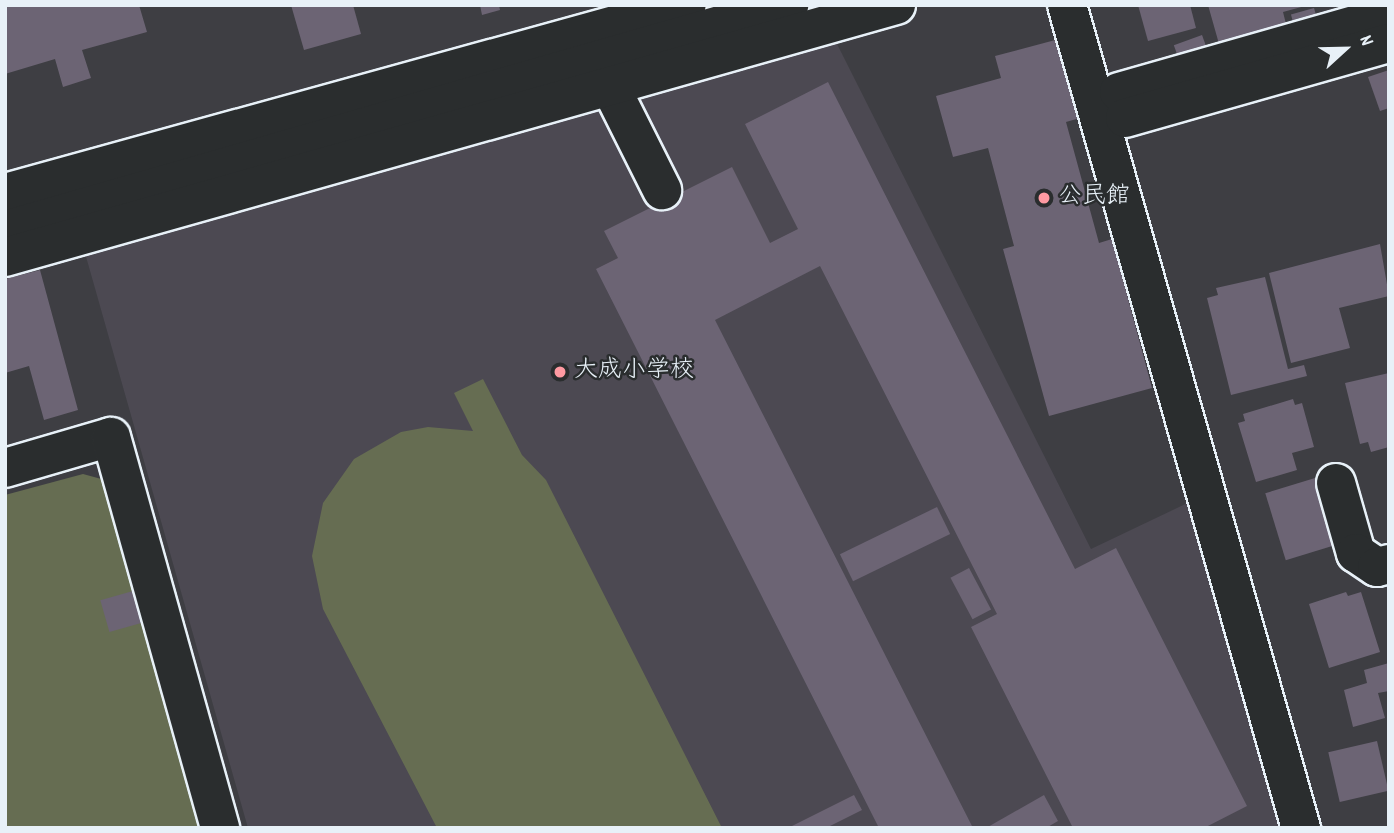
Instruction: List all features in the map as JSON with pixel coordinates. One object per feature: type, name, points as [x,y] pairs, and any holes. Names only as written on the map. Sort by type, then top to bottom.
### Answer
[{"type":"street","points":[[5,193],[687,5]]},
{"type":"street","points":[[5,230],[789,5]]},
{"type":"street","points":[[5,257],[896,5]]},
{"type":"street","points":[[1067,5],[1301,828]]},
{"type":"street","points":[[1094,5],[1328,828]]},
{"type":"street","points":[[1122,105],[1389,15]]},
{"type":"street","points":[[1122,105],[1389,43]]},
{"type":"street","points":[[613,92],[662,190]]},
{"type":"street","points":[[5,468],[111,437],[220,828]]},
{"type":"street","points":[[1336,483],[1356,553],[1377,568],[1389,564]]},
{"type":"shaded area","name":"大成小学校","points":[[832,34],[1091,549],[1198,498],[1291,828],[248,828],[83,246]]},
{"type":"green space","points":[[483,379],[522,455],[546,480],[722,828],[437,828],[323,609],[312,556],[323,503],[354,459],[401,432],[428,427],[473,431],[454,393]]},
{"type":"green space","points":[[83,474],[105,480],[200,828],[5,828],[5,495]]},
{"type":"building","points":[[5,5],[139,5],[147,32],[82,50],[91,78],[63,87],[55,59],[5,74]]},
{"type":"building","points":[[291,5],[353,5],[361,34],[304,50]]},
{"type":"building","points":[[480,5],[499,5],[500,10],[482,15]]},
{"type":"building","points":[[1138,5],[1190,5],[1196,28],[1148,41]]},
{"type":"building","points":[[1208,5],[1305,6],[1283,12],[1286,24],[1221,51]]},
{"type":"building","points":[[1314,8],[1319,25],[1296,32],[1291,15]]},
{"type":"building","points":[[1202,35],[1209,54],[1181,64],[1174,45]]},
{"type":"building","name":"公民館","points":[[1059,39],[1080,118],[1066,122],[1099,243],[1112,239],[1152,388],[1049,416],[1003,249],[1014,246],[988,148],[953,157],[936,96],[1001,78],[995,56]]},
{"type":"building","points":[[1389,70],[1389,108],[1380,111],[1368,77]]},
{"type":"building","points":[[828,82],[1075,569],[1116,548],[1247,806],[1204,828],[1073,828],[971,627],[997,614],[820,266],[715,320],[973,828],[879,828],[596,269],[618,258],[604,231],[732,167],[770,243],[798,229],[745,124]]},
{"type":"building","points":[[1380,244],[1389,296],[1339,308],[1350,348],[1291,363],[1269,273]]},
{"type":"building","points":[[40,270],[78,410],[44,420],[29,366],[5,373],[5,279]]},
{"type":"building","points":[[1265,277],[1288,369],[1304,365],[1307,376],[1231,395],[1207,298],[1218,295],[1216,288]]},
{"type":"building","points":[[1389,373],[1389,447],[1371,452],[1368,442],[1360,444],[1345,383]]},
{"type":"building","points":[[1293,399],[1295,405],[1302,403],[1314,447],[1292,453],[1297,470],[1256,482],[1238,423],[1245,421],[1243,414]]},
{"type":"building","points":[[1315,478],[1335,545],[1286,560],[1265,493]]},
{"type":"building","points":[[937,507],[950,534],[853,581],[840,554]]},
{"type":"building","points":[[969,568],[991,609],[973,619],[950,578]]},
{"type":"building","points":[[133,591],[142,623],[109,632],[100,600]]},
{"type":"building","points":[[1346,592],[1348,596],[1361,592],[1380,652],[1329,668],[1309,604]]},
{"type":"building","points":[[1389,663],[1389,691],[1378,693],[1385,718],[1353,727],[1344,690],[1367,683],[1364,670]]},
{"type":"building","points":[[1377,741],[1388,791],[1340,802],[1328,752]]},
{"type":"building","points":[[854,795],[862,810],[826,828],[788,828]]},
{"type":"building","points":[[1044,795],[1058,821],[1046,828],[986,828]]},
{"type":"place","name":"公民館","points":[[1044,198]]},
{"type":"place","name":"大成小学校","points":[[560,372]]}]
